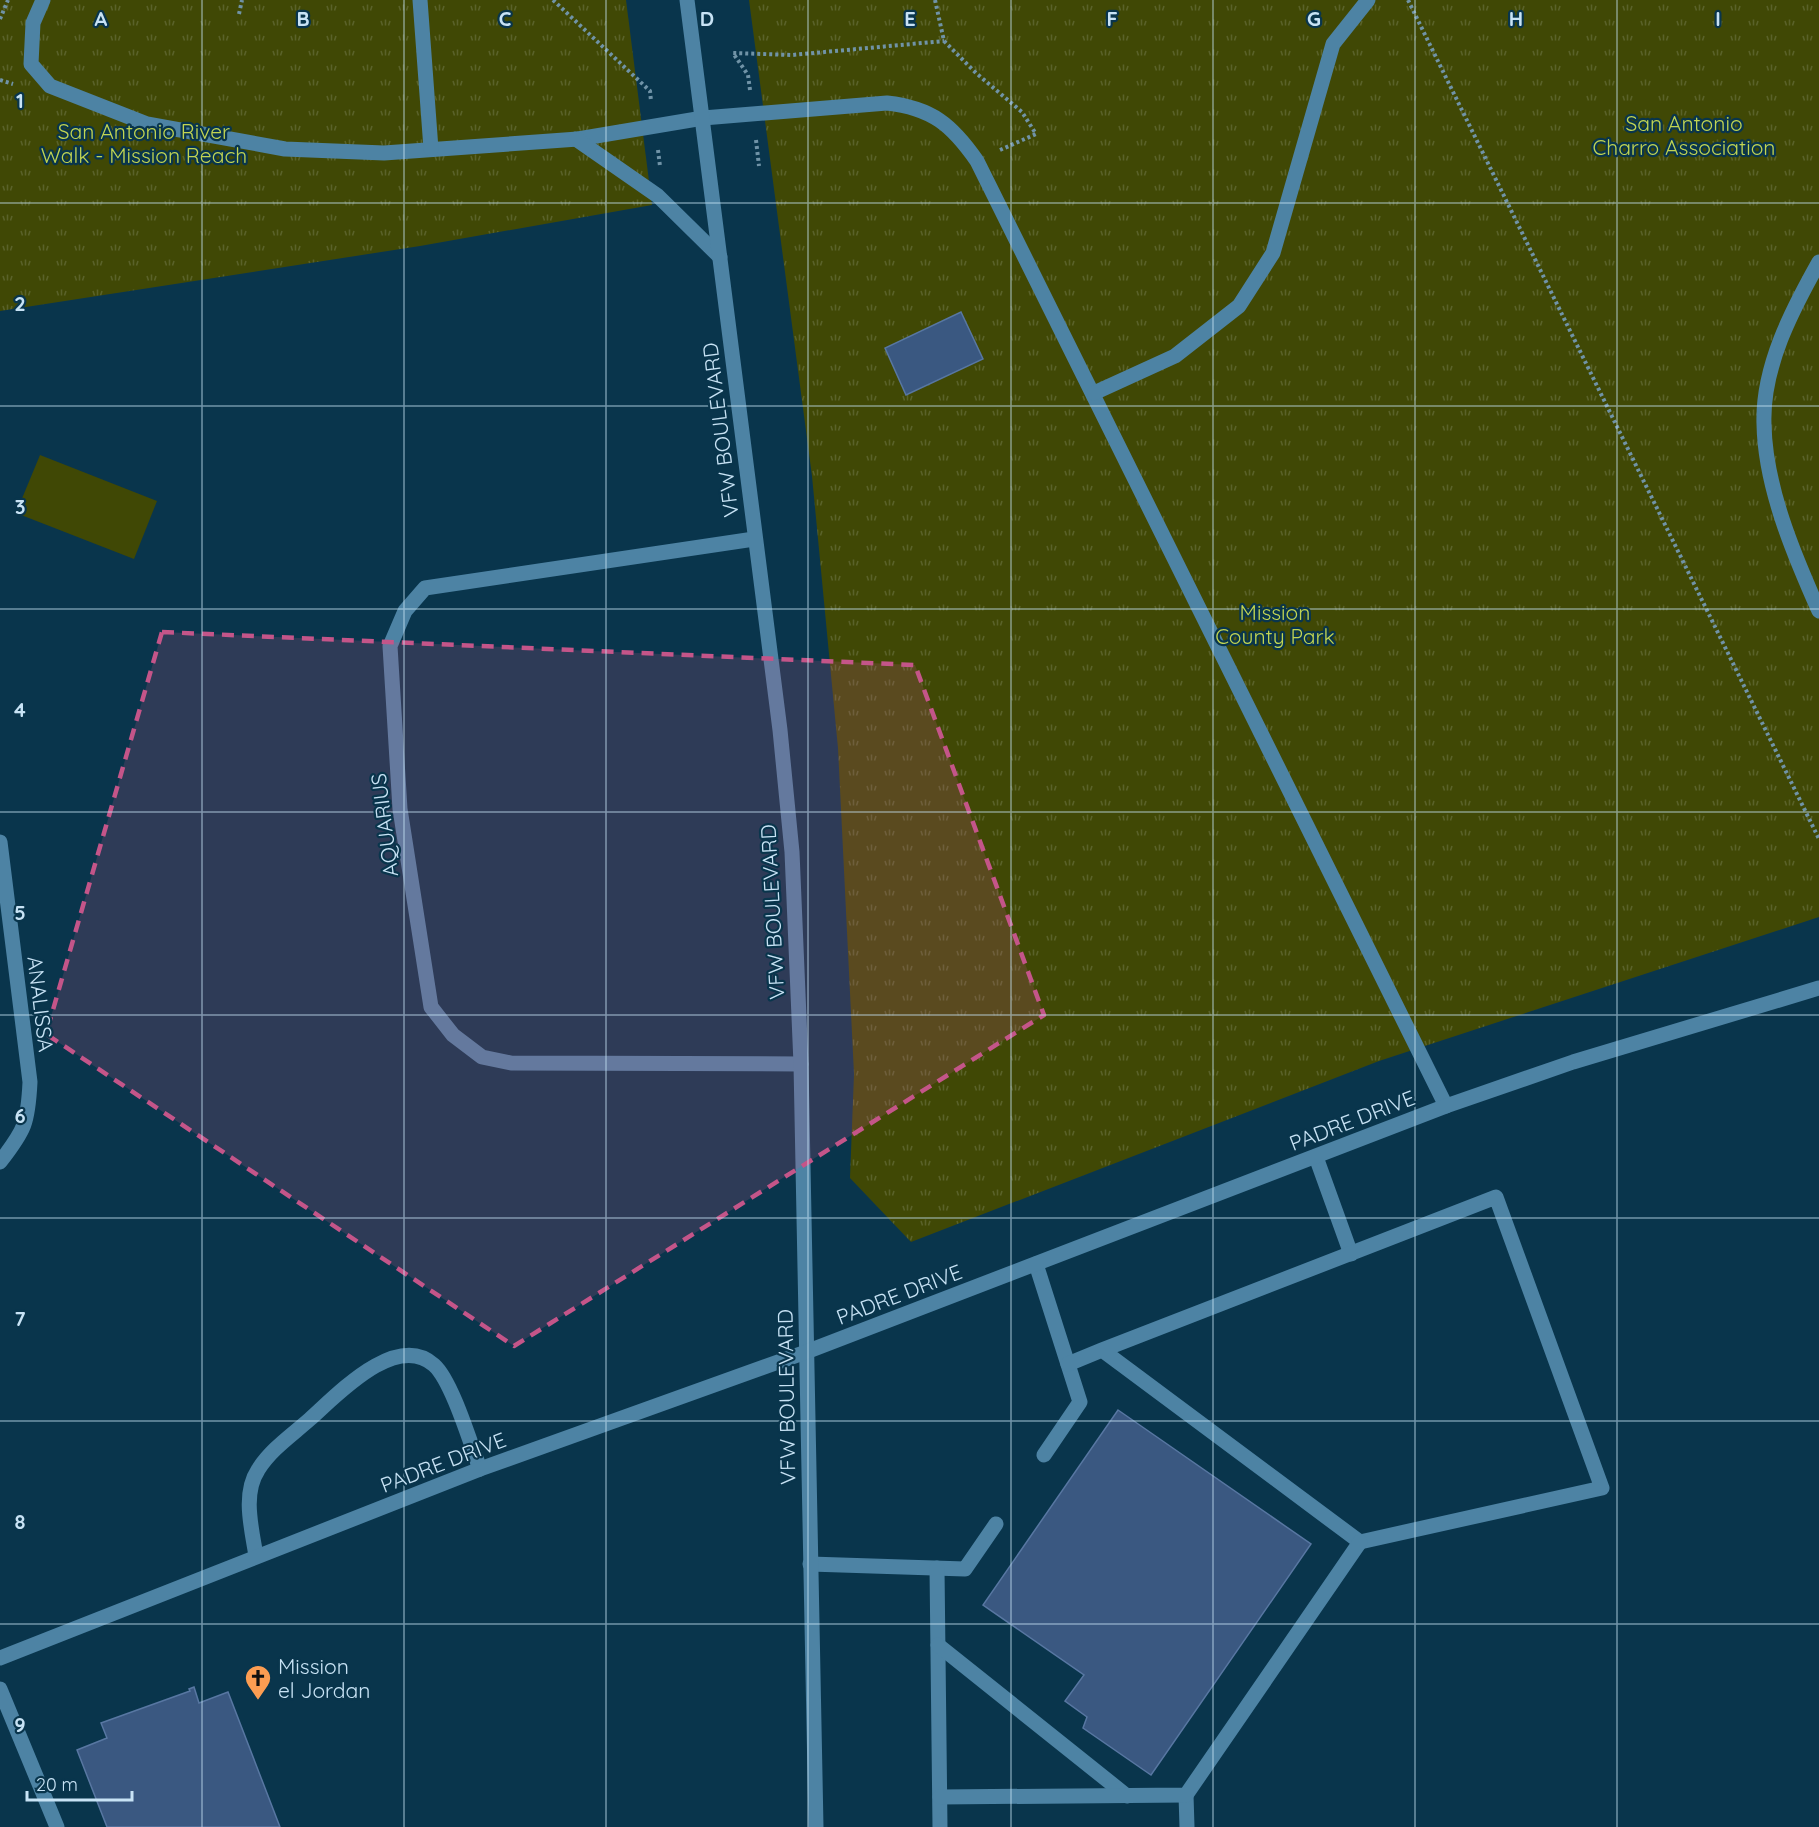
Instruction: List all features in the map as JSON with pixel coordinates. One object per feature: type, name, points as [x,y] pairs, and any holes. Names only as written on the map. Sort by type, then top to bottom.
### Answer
[{"type":"street","points":[[43,0],[33,23],[31,64],[50,86],[147,124],[285,149],[384,153],[576,139],[703,118],[887,103],[909,106],[929,113],[947,125],[977,161],[1446,1106]]},
{"type":"street","points":[[420,0],[431,149]]},
{"type":"street","name":"VFW BOULEVARD","points":[[687,0],[780,730],[792,852],[801,1064],[816,1827]]},
{"type":"street","points":[[1094,393],[1175,356],[1239,306],[1274,253],[1333,44],[1368,0]]},
{"type":"street","points":[[576,139],[658,196],[720,257]]},
{"type":"street","points":[[1819,262],[1792,310],[1779,347],[1768,387],[1764,424],[1772,478],[1790,545],[1819,611]]},
{"type":"street","name":"AQUARIUS","points":[[754,539],[425,588],[405,610],[390,646],[400,809],[431,1007],[453,1035],[482,1057],[511,1063],[801,1064]]},
{"type":"street","name":"ANALISSA","points":[[0,842],[30,1082],[29,1113],[23,1133],[0,1162]]},
{"type":"street","name":"PADRE DRIVE","points":[[0,1658],[480,1469],[806,1352],[1446,1106],[1574,1062],[1819,988]]},
{"type":"street","points":[[1316,1157],[1351,1254]]},
{"type":"street","points":[[1068,1364],[1496,1197],[1602,1488],[1360,1542],[1186,1795],[1187,1827]]},
{"type":"street","points":[[1036,1264],[1080,1402],[1044,1455]]},
{"type":"street","points":[[1102,1350],[1360,1542]]},
{"type":"street","points":[[255,1556],[250,1510],[257,1471],[277,1448],[363,1371],[396,1357],[415,1356],[434,1365],[447,1386],[480,1469]]},
{"type":"street","points":[[810,1564],[965,1569],[996,1524]]},
{"type":"street","points":[[937,1568],[940,1827]]},
{"type":"street","points":[[938,1645],[1127,1796]]},
{"type":"street","points":[[0,1689],[57,1827]]},
{"type":"street","points":[[940,1797],[1186,1795]]},
{"type":"path","points":[[0,19],[8,0]]},
{"type":"path","points":[[239,14],[242,0]]},
{"type":"path","points":[[553,0],[650,90]]},
{"type":"path","points":[[935,0],[944,41],[976,73],[1022,112],[1036,134],[977,161]]},
{"type":"path","points":[[1408,0],[1819,839]]},
{"type":"path","points":[[748,75],[733,53],[792,55],[944,41]]},
{"type":"highlighted area","points":[[162,632],[915,665],[1044,1015],[514,1346],[46,1034]]},
{"type":"green space","name":"San Antonio River Walk - Mission Reach","points":[[0,0],[626,0],[652,205],[420,246],[0,311]]},
{"type":"green space","name":"Mission County Park","points":[[749,0],[1819,0],[1819,917],[1379,1061],[911,1242],[850,1178],[854,1074],[838,748],[812,476]]},
{"type":"green space","points":[[40,455],[157,501],[134,559],[16,513]]},
{"type":"building","points":[[961,312],[983,359],[906,395],[885,348]]},
{"type":"building","points":[[1118,1410],[1311,1544],[1151,1775],[1083,1728],[1087,1717],[1065,1701],[1084,1675],[983,1605]]},
{"type":"building","points":[[194,1687],[199,1703],[228,1692],[280,1827],[107,1827],[77,1750],[107,1738],[101,1723],[190,1691],[189,1689]]},
{"type":"place","name":"Mission el Jordan","points":[[258,1701]]},
{"type":"park label","name":"San Antonio Charro Association","points":[[1684,135]]}]
